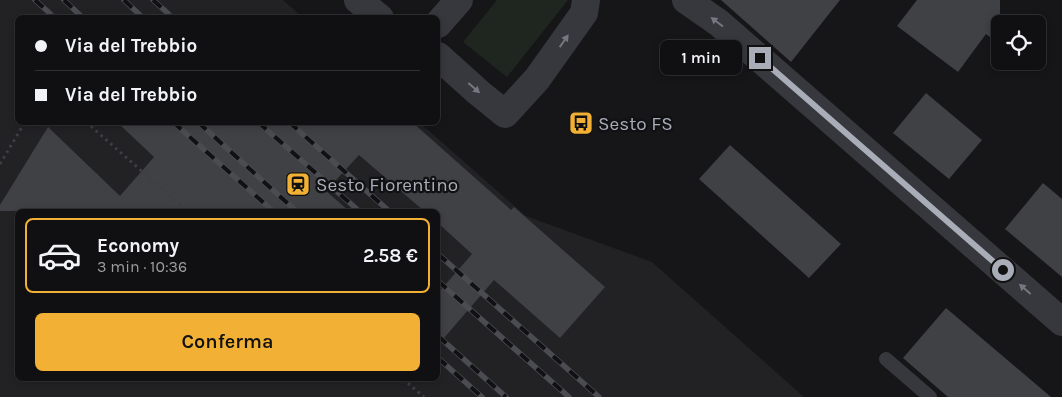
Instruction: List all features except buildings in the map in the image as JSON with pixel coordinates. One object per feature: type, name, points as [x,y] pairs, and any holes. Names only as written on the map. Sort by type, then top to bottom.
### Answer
[{"type":"street","points":[[358,0],[376,15]]},
{"type":"street","points":[[440,22],[459,0]]},
{"type":"street","points":[[440,58],[505,114],[536,79],[584,13],[586,0]]},
{"type":"street","points":[[686,0],[719,23],[1062,322]]},
{"type":"lane","points":[[886,359],[930,397]]},
{"type":"path","points":[[0,164],[23,125]]},
{"type":"path","points":[[89,125],[185,209]]},
{"type":"path","points":[[405,381],[424,397]]},
{"type":"shaded area","points":[[0,0],[283,0],[300,15],[15,15],[15,125],[422,125],[526,216],[652,262],[804,397],[0,397]]},
{"type":"shaded area","points":[[497,0],[568,0],[507,77],[463,42]]},
{"type":"railway","points":[[35,0],[52,15]]},
{"type":"railway","points":[[64,0],[80,15]]},
{"type":"railway","points":[[124,0],[140,15]]},
{"type":"railway","points":[[153,0],[170,15]]},
{"type":"railway","points":[[176,125],[271,209]]},
{"type":"railway","points":[[201,125],[294,209]]},
{"type":"railway","points":[[261,125],[357,209]]},
{"type":"railway","points":[[292,125],[387,209]]},
{"type":"railway","points":[[440,256],[599,397]]},
{"type":"railway","points":[[440,283],[569,397]]},
{"type":"railway","points":[[440,338],[506,397]]},
{"type":"railway","points":[[440,360],[482,397]]},
{"type":"place","name":"Sesto FS","points":[[581,123]]},
{"type":"place","name":"Sesto Fiorentino","points":[[298,184]]},
{"type":"route","points":[[760,58],[1003,270]]}]
